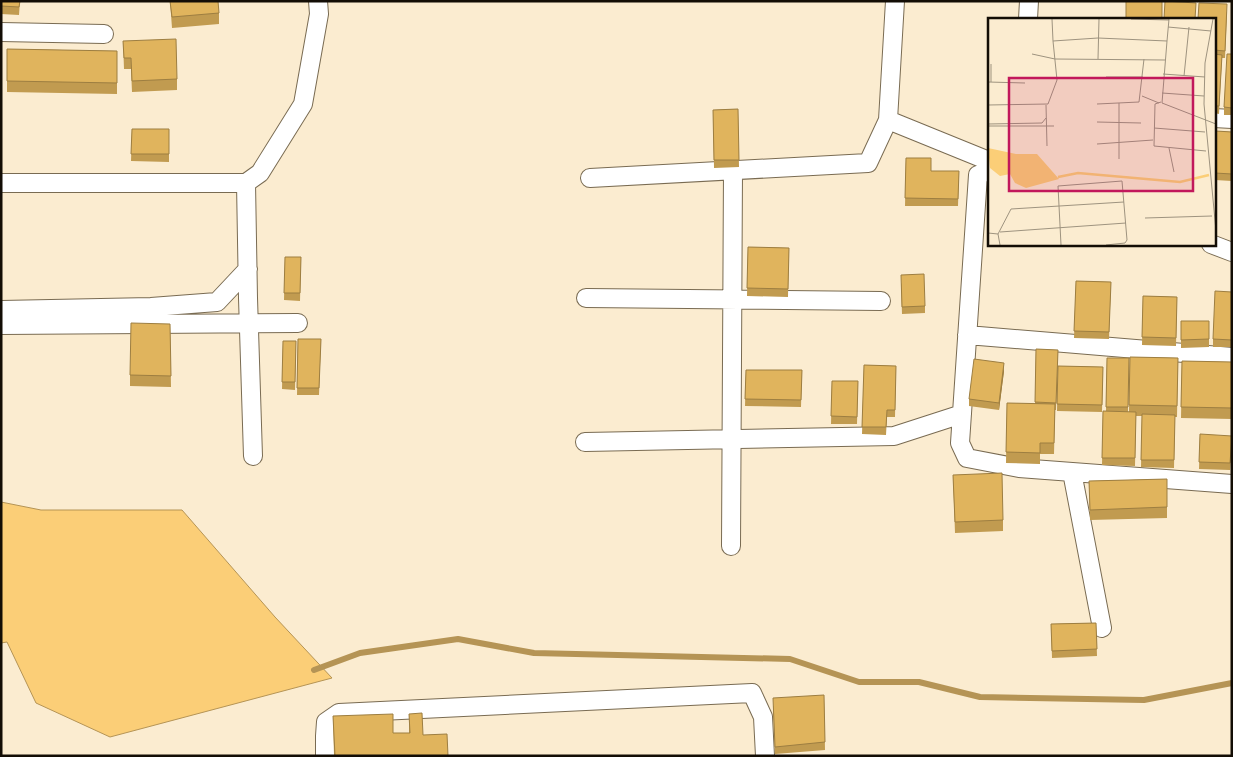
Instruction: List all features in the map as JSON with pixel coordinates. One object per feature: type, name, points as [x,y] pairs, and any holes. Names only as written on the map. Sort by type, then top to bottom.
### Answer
[{"type":"street","points":[[1,183],[246,183],[260,173],[303,104],[319,14],[318,1]]},
{"type":"street","points":[[590,178],[868,163],[888,120],[895,1]]},
{"type":"street","points":[[1028,18],[1029,1]]},
{"type":"street","points":[[1,32],[104,34]]},
{"type":"street","points":[[1216,118],[1232,119]]},
{"type":"street","points":[[888,120],[988,161]]},
{"type":"street","points":[[732,546],[734,171]]},
{"type":"street","points":[[988,171],[978,175],[960,443],[967,458],[1018,468],[1232,484]]},
{"type":"street","points":[[246,183],[253,456]]},
{"type":"street","points":[[1214,245],[1232,252]]},
{"type":"street","points":[[1,310],[151,307],[217,302],[248,268]]},
{"type":"street","points":[[586,298],[881,301]]},
{"type":"street","points":[[1,325],[298,323]]},
{"type":"street","points":[[967,335],[1232,357]]},
{"type":"street","points":[[585,442],[894,436],[962,414]]},
{"type":"street","points":[[1072,472],[1102,628]]},
{"type":"street","points":[[325,756],[326,722],[339,713],[752,693],[763,717],[765,756]]},
{"type":"shaded area","points":[[1,502],[41,510],[182,510],[275,617],[332,678],[110,737],[36,703],[7,642],[1,643]]},
{"type":"building","points":[[1,1],[20,1],[19,7],[1,6]]},
{"type":"building","points":[[170,1],[218,1],[219,13],[172,17]]},
{"type":"building","points":[[1126,1],[1162,1],[1162,18],[1126,18]]},
{"type":"building","points":[[1165,1],[1196,3],[1195,18],[1164,18]]},
{"type":"building","points":[[1199,3],[1227,4],[1225,51],[1216,50],[1216,18],[1198,18]]},
{"type":"building","points":[[176,39],[177,79],[132,81],[131,58],[124,58],[123,41]]},
{"type":"building","points":[[7,49],[117,51],[117,83],[7,81]]},
{"type":"building","points":[[1216,54],[1222,55],[1219,106],[1216,106]]},
{"type":"building","points":[[1227,54],[1232,54],[1232,108],[1224,107]]},
{"type":"building","points":[[738,109],[739,160],[714,160],[713,110]]},
{"type":"building","points":[[132,129],[169,129],[169,154],[131,154]]},
{"type":"building","points":[[1216,131],[1232,132],[1232,174],[1216,173]]},
{"type":"building","points":[[906,158],[931,158],[931,171],[959,171],[958,199],[905,198]]},
{"type":"building","points":[[748,247],[789,248],[788,289],[747,288]]},
{"type":"building","points":[[285,257],[301,257],[300,293],[284,293]]},
{"type":"building","points":[[924,274],[925,306],[902,307],[901,275]]},
{"type":"building","points":[[1076,281],[1111,282],[1109,332],[1074,331]]},
{"type":"building","points":[[1215,291],[1232,292],[1232,340],[1213,339]]},
{"type":"building","points":[[1143,296],[1177,297],[1176,338],[1142,337]]},
{"type":"building","points":[[1181,321],[1209,321],[1209,339],[1181,340]]},
{"type":"building","points":[[131,323],[170,324],[171,376],[130,375]]},
{"type":"building","points":[[298,339],[321,339],[319,388],[297,388]]},
{"type":"building","points":[[283,341],[296,341],[295,382],[282,382]]},
{"type":"building","points":[[1036,349],[1058,350],[1056,403],[1035,402]]},
{"type":"building","points":[[1130,357],[1178,358],[1177,406],[1129,405]]},
{"type":"building","points":[[1107,358],[1129,358],[1128,407],[1106,407]]},
{"type":"building","points":[[974,359],[1004,363],[999,403],[969,399]]},
{"type":"building","points":[[1182,361],[1232,362],[1232,408],[1181,407]]},
{"type":"building","points":[[864,365],[896,366],[895,410],[887,410],[886,427],[862,427]]},
{"type":"building","points":[[1058,366],[1103,367],[1102,405],[1057,404]]},
{"type":"building","points":[[746,370],[802,370],[801,400],[745,399]]},
{"type":"building","points":[[832,381],[858,381],[857,417],[831,416]]},
{"type":"building","points":[[1007,403],[1055,404],[1054,443],[1040,443],[1040,453],[1006,452]]},
{"type":"building","points":[[1103,411],[1136,412],[1135,458],[1102,458]]},
{"type":"building","points":[[1142,414],[1175,415],[1174,460],[1141,460]]},
{"type":"building","points":[[1200,434],[1232,436],[1230,463],[1199,462]]},
{"type":"building","points":[[1002,473],[1003,520],[955,522],[953,475]]},
{"type":"building","points":[[1167,479],[1167,507],[1090,510],[1089,481]]},
{"type":"building","points":[[1096,623],[1097,649],[1052,651],[1051,624]]},
{"type":"building","points":[[824,695],[825,742],[775,747],[773,698]]},
{"type":"building","points":[[422,713],[423,735],[447,734],[448,756],[335,756],[333,716],[393,714],[393,733],[410,733],[409,714]]},
{"type":"waterway","points":[[314,670],[360,653],[458,639],[534,653],[790,659],[859,682],[919,682],[980,697],[1144,700],[1232,683]]}]
